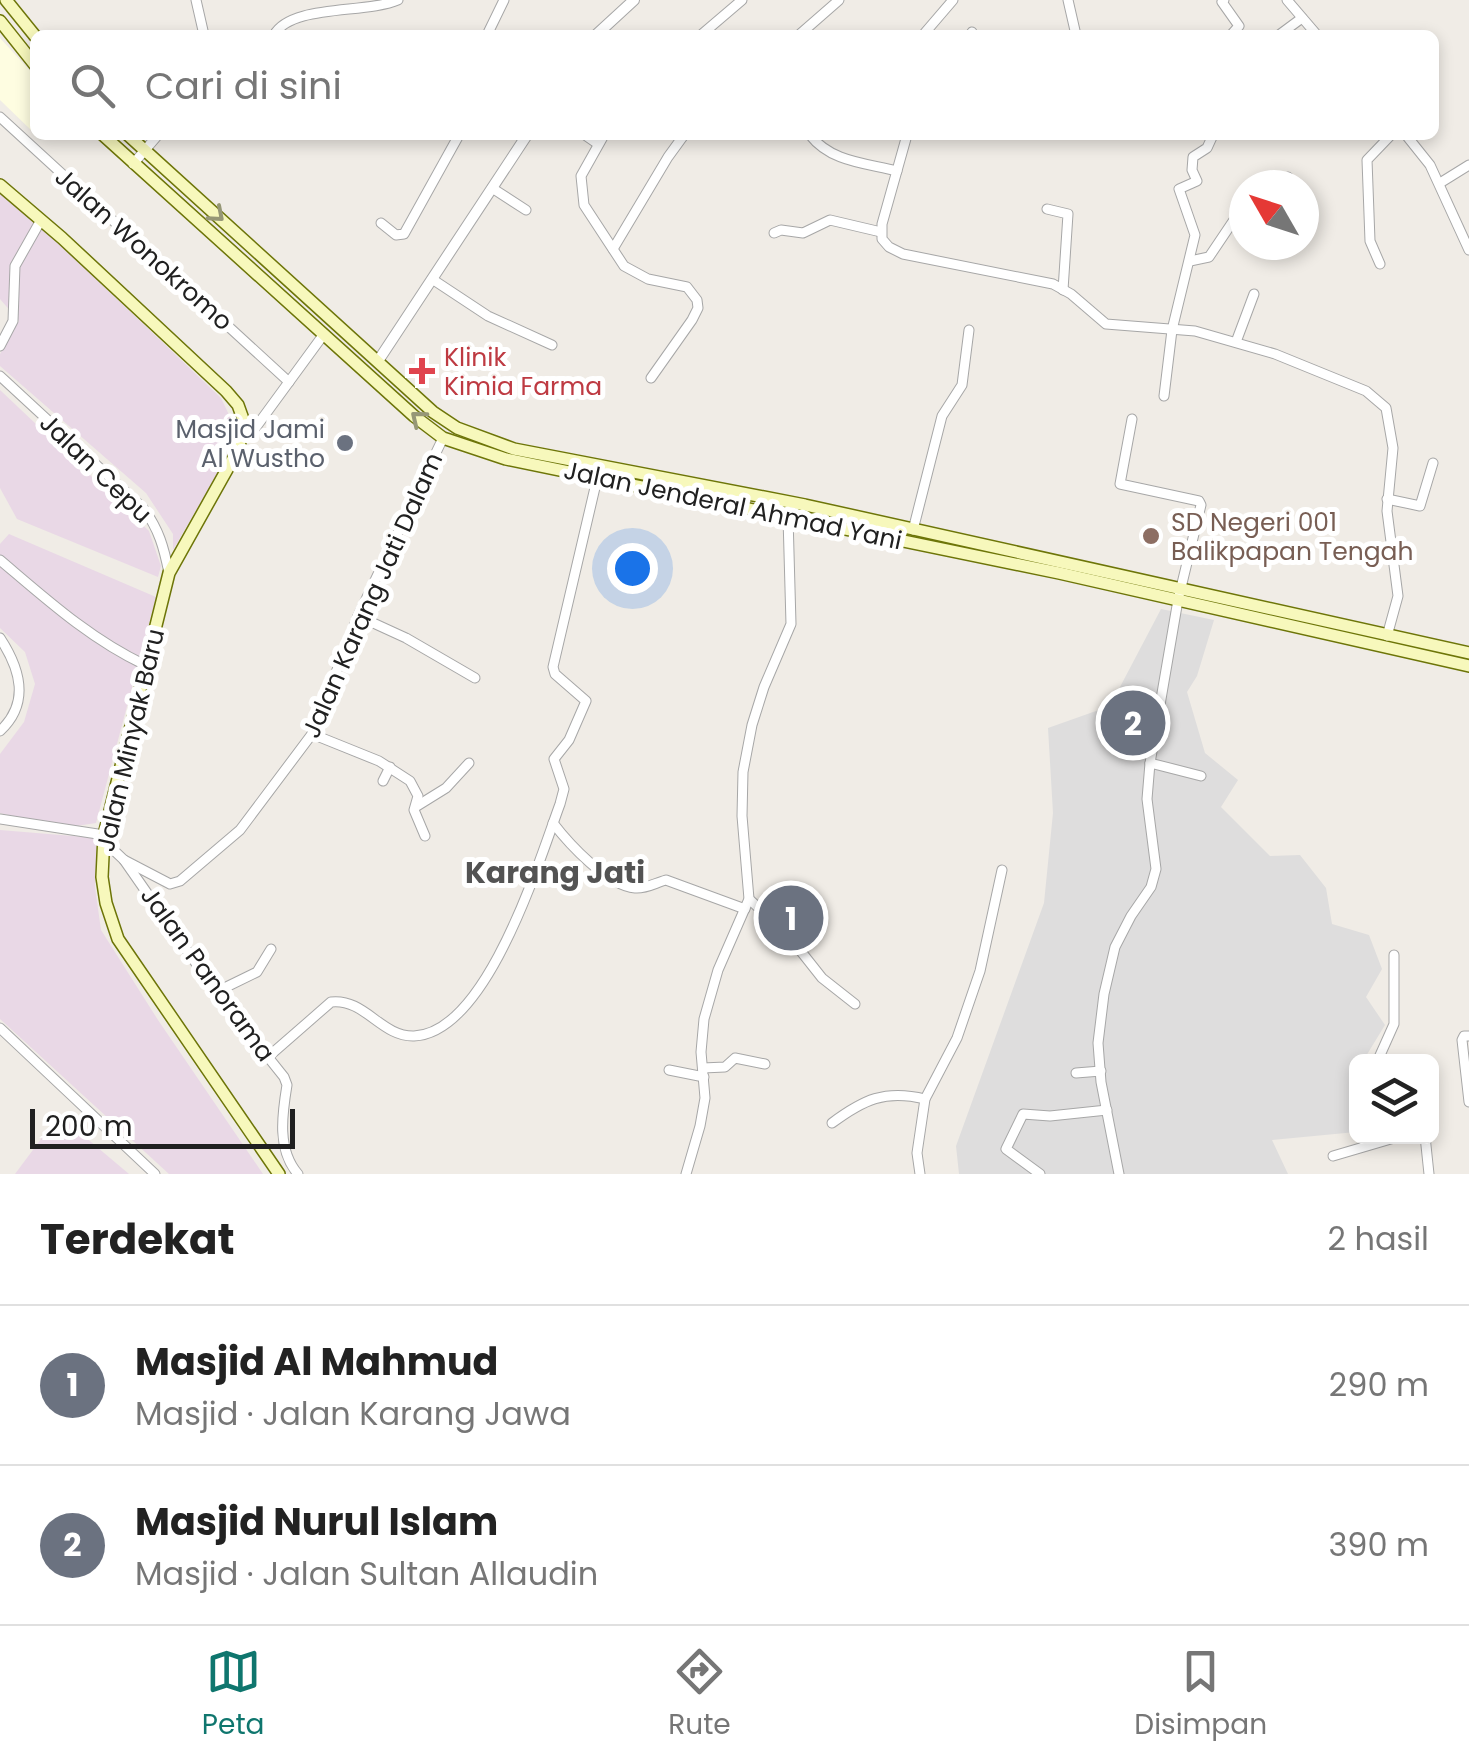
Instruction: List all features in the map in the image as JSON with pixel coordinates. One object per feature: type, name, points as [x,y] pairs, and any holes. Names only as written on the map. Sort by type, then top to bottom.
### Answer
[{"type":"main road","points":[[6,0],[30,30]]},
{"type":"main road","points":[[0,21],[30,59]]},
{"type":"main road","name":"Jalan Jenderal Ahmad Yani","points":[[107,140],[442,438],[506,459],[597,479],[1469,653]]},
{"type":"main road","name":"Jalan Jenderal Ahmad Yani","points":[[133,140],[433,412],[456,428],[514,450],[805,505],[1469,666]]},
{"type":"main road","points":[[0,185],[226,390],[242,414]]},
{"type":"main road","name":"Jalan Minyak Baru","points":[[242,414],[242,434],[235,453],[169,573],[104,838],[106,903],[118,939],[278,1174]]},
{"type":"main road","name":"Jalan Minyak Baru","points":[[235,453],[242,414]]},
{"type":"street","points":[[196,0],[203,30]]},
{"type":"street","points":[[278,30],[282,24],[303,16],[398,0]]},
{"type":"street","points":[[489,30],[504,0]]},
{"type":"street","points":[[601,30],[634,0]]},
{"type":"street","points":[[708,30],[742,0]]},
{"type":"street","points":[[806,30],[840,0]]},
{"type":"street","points":[[926,30],[953,0]]},
{"type":"street","points":[[1068,0],[1075,30]]},
{"type":"street","points":[[1224,0],[1239,26],[1235,30]]},
{"type":"street","points":[[1287,0],[1313,30]]},
{"type":"street","points":[[1286,30],[1302,18]]},
{"type":"street","name":"Jalan Wonokromo","points":[[0,117],[289,382]]},
{"type":"street","points":[[132,164],[153,140]]},
{"type":"street","points":[[381,223],[396,235],[404,234],[456,140]]},
{"type":"street","points":[[378,361],[524,140]]},
{"type":"street","points":[[601,140],[581,176],[581,195],[590,216],[631,271],[648,280],[682,285],[697,300],[692,320],[651,378]]},
{"type":"street","points":[[613,249],[680,140]]},
{"type":"street","points":[[814,140],[832,155],[897,171]]},
{"type":"street","points":[[905,140],[881,232],[889,247],[902,254],[1025,277],[1063,290],[1106,324],[1196,331],[1236,342],[1288,359],[1382,401],[1389,414],[1393,448],[1388,499],[1398,596],[1387,636]]},
{"type":"street","points":[[1164,396],[1172,330],[1195,236],[1179,188],[1197,182],[1192,170],[1194,156],[1207,148],[1211,140]]},
{"type":"street","points":[[1380,264],[1370,240],[1368,160],[1386,140]]},
{"type":"street","points":[[1410,140],[1430,165],[1469,250]]},
{"type":"street","points":[[1440,184],[1469,166]]},
{"type":"street","points":[[492,188],[526,210]]},
{"type":"street","points":[[1047,208],[1068,214],[1063,290]]},
{"type":"street","points":[[0,346],[13,321],[15,266],[41,220]]},
{"type":"street","points":[[774,233],[803,233],[830,220],[881,232]]},
{"type":"street","points":[[1190,260],[1209,257],[1229,231]]},
{"type":"street","points":[[432,279],[488,316],[552,344]]},
{"type":"street","points":[[1236,342],[1254,294]]},
{"type":"street","points":[[914,530],[942,416],[962,385],[970,330]]},
{"type":"street","points":[[242,434],[256,426],[324,334]]},
{"type":"street","name":"Jalan Cepu","points":[[0,376],[143,508],[163,542],[169,573]]},
{"type":"street","points":[[1119,1174],[1098,1042],[1115,946],[1150,887],[1156,869],[1148,810],[1150,764],[1180,595],[1202,505],[1120,484],[1132,419]]},
{"type":"street","name":"Jalan Karang Jati Dalam","points":[[124,860],[170,884],[180,881],[240,830],[312,734],[358,616],[442,438]]},
{"type":"street","points":[[1388,499],[1420,506],[1433,463]]},
{"type":"street","points":[[268,1057],[331,1002],[350,1002],[406,1035],[422,1034],[452,1021],[491,970],[512,932],[564,789],[554,759],[569,740],[586,701],[556,674],[554,652],[565,621],[597,479]]},
{"type":"street","points":[[686,1174],[700,1126],[702,1035],[709,996],[747,904],[743,772],[764,687],[790,624],[788,516]]},
{"type":"street","points":[[0,560],[73,622],[113,650],[145,666]]},
{"type":"street","points":[[358,616],[406,638],[475,678]]},
{"type":"street","points":[[0,638],[14,667],[20,696],[18,709],[0,731]]},
{"type":"street","points":[[312,734],[390,767],[410,781],[418,796],[414,810],[425,836]]},
{"type":"street","points":[[417,806],[446,788],[469,762]]},
{"type":"street","points":[[1150,764],[1202,776]]},
{"type":"street","points":[[383,780],[390,767]]},
{"type":"street","points":[[0,820],[104,838]]},
{"type":"street","points":[[553,823],[588,862],[628,888],[645,888],[666,880],[747,904],[788,936],[822,978],[855,1004]]},
{"type":"street","name":"Jalan Panorama","points":[[104,838],[124,860],[287,1086],[284,1150],[288,1163],[298,1174]]},
{"type":"street","points":[[920,1174],[916,1154],[925,1099],[957,1038],[980,971],[1002,870]]},
{"type":"street","points":[[216,992],[257,972],[271,949]]},
{"type":"street","points":[[1381,1054],[1394,1024],[1394,954]]},
{"type":"street","points":[[0,1028],[155,1174]]},
{"type":"street","points":[[1469,1036],[1462,1040],[1469,1102]]},
{"type":"street","points":[[669,1070],[703,1072],[725,1067],[735,1058],[766,1064]]},
{"type":"street","points":[[1076,1073],[1100,1071]]},
{"type":"street","points":[[832,1123],[862,1101],[877,1096],[925,1099]]},
{"type":"street","points":[[1040,1174],[1006,1150],[1023,1114],[1050,1116],[1107,1110]]},
{"type":"street","points":[[1334,1156],[1374,1144]]},
{"type":"street","points":[[1425,1144],[1429,1174]]},
{"type":"shaded area","points":[[0,38],[30,71],[30,129],[0,100]]},
{"type":"shaded area","points":[[0,194],[11,198],[221,398],[231,419],[231,450],[173,550],[173,534],[146,493],[0,366],[0,354],[19,321],[0,299]]},
{"type":"shaded area","points":[[0,390],[149,531],[161,566],[158,577],[17,519],[0,488]]},
{"type":"shaded area","points":[[9,534],[156,597],[96,823],[63,828],[0,813],[0,754],[24,722],[35,684],[25,652],[0,628],[0,544]]},
{"type":"shaded area","points":[[1161,609],[1214,620],[1197,676],[1187,692],[1205,753],[1238,780],[1221,807],[1270,856],[1300,855],[1326,888],[1332,924],[1369,935],[1382,969],[1366,997],[1385,1025],[1367,1054],[1349,1054],[1349,1133],[1272,1140],[1288,1174],[959,1174],[956,1146],[1044,903],[1053,813],[1048,728],[1110,706]]},
{"type":"shaded area","points":[[0,830],[97,838],[95,887],[101,930],[263,1174],[169,1174],[0,1019]]},
{"type":"shaded area","points":[[59,1115],[129,1174],[15,1174]]},
{"type":"place","name":"Klinik Kimia Farma","points":[[422,371]]},
{"type":"place","name":"Masjid Jami Al Wustho","points":[[345,443]]},
{"type":"place","name":"SD Negeri 001 Balikpapan Tengah","points":[[1151,536]]},
{"type":"place","name":"Masjid Nurul Islam","points":[[1133,723]]},
{"type":"place","name":"Masjid Al Mahmud","points":[[791,918]]},
{"type":"district","name":"Karang Jati","points":[[555,873]]}]
